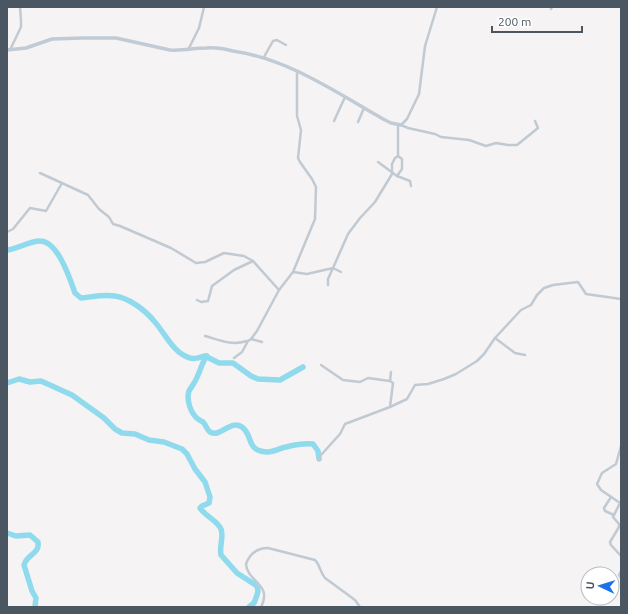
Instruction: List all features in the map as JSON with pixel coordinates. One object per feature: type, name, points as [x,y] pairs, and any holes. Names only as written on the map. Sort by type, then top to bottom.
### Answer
[{"type":"street","points":[[8,50],[21,27],[20,7]]},
{"type":"street","points":[[188,50],[199,28],[204,7]]},
{"type":"street","points":[[399,125],[406,121],[419,94],[425,46],[437,7]]},
{"type":"street","points":[[8,50],[26,48],[52,39],[116,38],[165,49],[188,50],[208,48],[235,51],[264,57],[298,71],[328,86],[385,120],[441,137],[469,140],[482,145],[496,143],[514,145],[519,143],[538,128],[535,121]]},
{"type":"street","points":[[264,57],[273,41],[277,40],[286,45]]},
{"type":"street","points":[[234,358],[242,352],[267,314],[279,290],[293,272],[314,223],[317,190],[312,179],[299,160],[301,130],[297,116],[298,71]]},
{"type":"street","points":[[334,121],[345,97]]},
{"type":"street","points":[[358,122],[364,108]]},
{"type":"street","points":[[328,285],[328,279],[348,234],[375,202],[392,174],[392,164],[398,156],[399,125]]},
{"type":"street","points":[[397,176],[402,165],[402,159],[398,156]]},
{"type":"street","points":[[378,162],[392,174],[410,181],[411,186]]},
{"type":"street","points":[[40,173],[88,195],[109,217],[112,224],[171,248],[196,263],[205,262],[224,253],[244,256],[253,260],[279,290]]},
{"type":"street","points":[[7,232],[13,229],[30,208],[46,211],[62,183]]},
{"type":"street","points":[[197,300],[201,302],[208,301],[212,286],[234,270],[253,260]]},
{"type":"street","points":[[293,272],[307,274],[333,268],[341,272]]},
{"type":"street","points":[[319,460],[321,455],[340,434],[345,424],[407,399],[415,385],[428,384],[456,374],[484,354],[495,338],[523,309],[530,306],[540,292],[547,287],[578,282],[586,294],[621,299]]},
{"type":"street","points":[[204,336],[235,344],[250,340],[262,342]]},
{"type":"street","points":[[495,338],[511,350],[525,355]]},
{"type":"street","points":[[321,365],[343,380],[360,382],[368,378],[390,381]]},
{"type":"street","points":[[390,407],[393,383],[390,381],[391,372]]},
{"type":"street","points":[[621,446],[616,464],[602,473],[597,483],[598,488],[621,503],[614,515],[613,519],[619,525],[611,541],[611,544],[621,556]]},
{"type":"street","points":[[611,497],[604,509],[614,515]]},
{"type":"street","points":[[260,607],[264,598],[262,586],[248,572],[246,564],[251,554],[256,550],[268,548],[315,560],[318,562],[322,575],[354,600],[360,607]]},
{"type":"street","points":[[621,572],[619,575],[621,578]]},
{"type":"waterway","points":[[7,250],[37,241],[46,243],[58,254],[75,293],[81,298],[111,295],[126,299],[150,317],[179,352],[192,359],[205,356],[219,363],[233,363],[251,376],[258,379],[280,380],[303,367]]},
{"type":"waterway","points":[[207,356],[189,391],[188,398],[193,414],[203,422],[210,432],[218,433],[233,425],[238,425],[246,431],[256,449],[268,452],[296,445],[313,444],[318,451],[319,459]]},
{"type":"waterway","points":[[7,383],[19,379],[30,382],[41,381],[72,395],[122,433],[135,434],[149,440],[164,442],[182,449],[187,454],[195,469],[205,482],[210,497],[209,503],[200,508],[217,523],[221,529],[221,555],[237,573],[257,586],[258,591],[254,603],[249,607]]},
{"type":"waterway","points":[[7,533],[16,536],[30,535],[38,542],[37,549],[28,558],[24,565],[32,591],[36,598],[35,607]]}]
